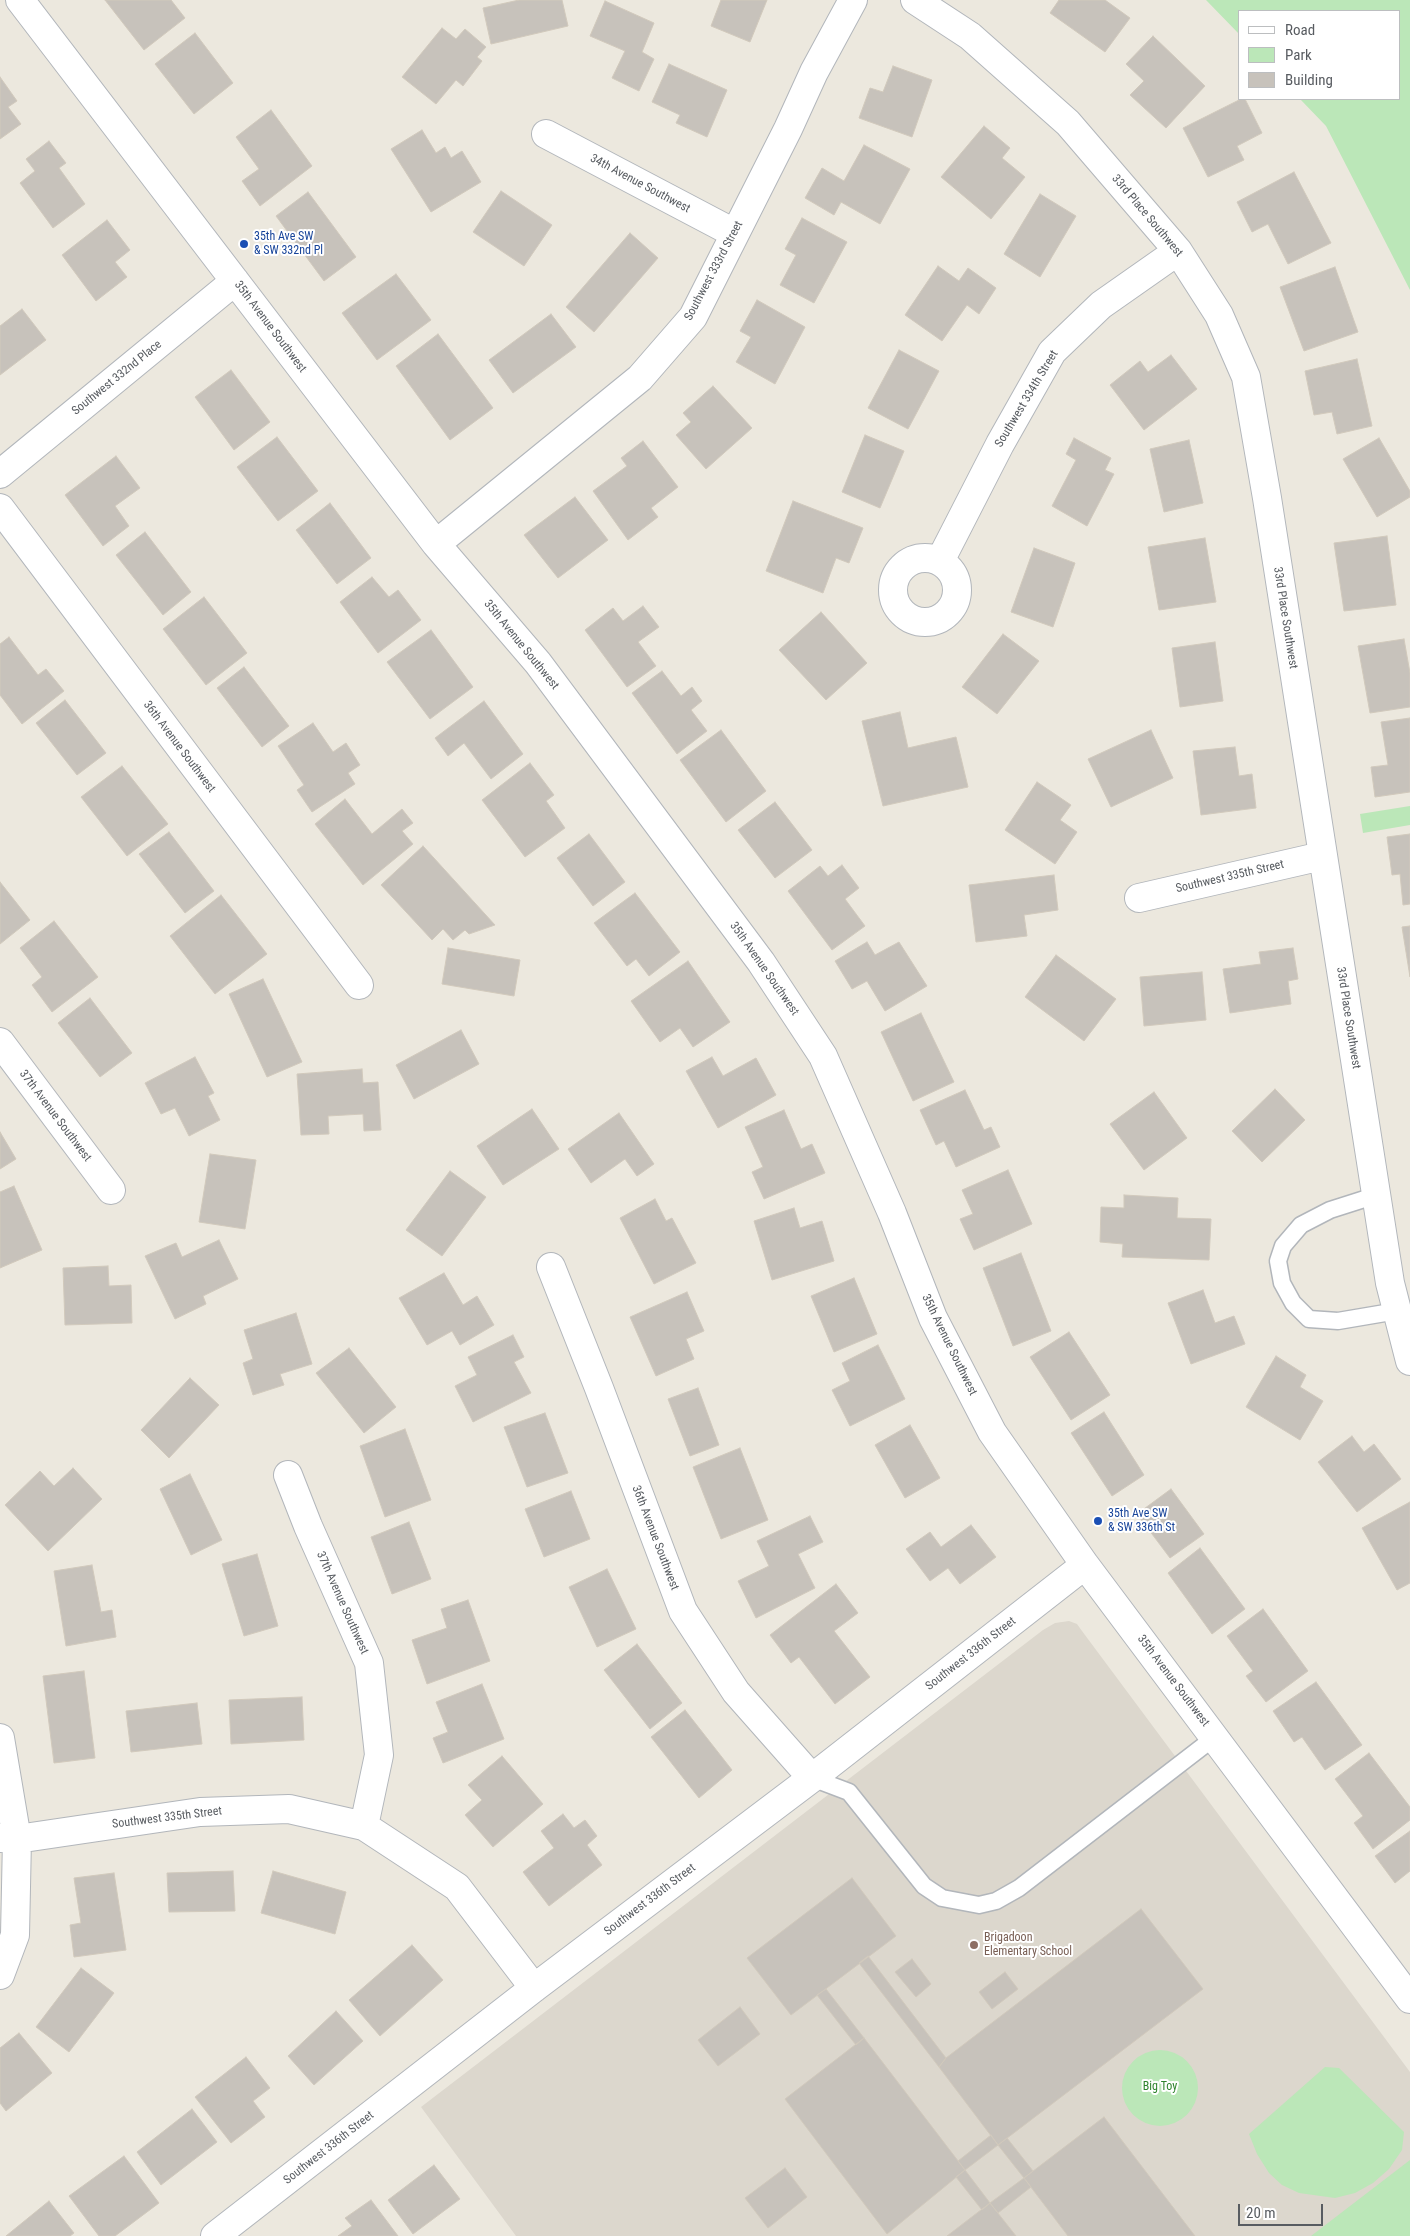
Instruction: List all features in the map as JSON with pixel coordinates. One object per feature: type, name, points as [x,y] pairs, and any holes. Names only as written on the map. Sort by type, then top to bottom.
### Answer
[{"type":"street","name":"35th Avenue Southwest","points":[[20,0],[436,544],[538,663],[761,962],[823,1056],[892,1213],[933,1318],[992,1432],[1085,1565],[1410,1999]]},
{"type":"street","name":"Southwest 333rd Street","points":[[436,544],[640,378],[693,317],[788,129],[814,72],[853,0]]},
{"type":"street","name":"33rd Place Southwest","points":[[915,0],[970,36],[1068,123],[1178,251],[1219,315],[1246,377],[1267,498],[1390,1283],[1410,1361]]},
{"type":"street","name":"34th Avenue Southwest","points":[[546,134],[734,233]]},
{"type":"street","name":"Southwest 334th Street","points":[[940,561],[1000,444],[1052,352],[1101,305],[1178,251]]},
{"type":"street","name":"Southwest 332nd Place","points":[[0,474],[235,281]]},
{"type":"street","name":"36th Avenue Southwest","points":[[0,508],[359,985]]},
{"type":"street","name":"Southwest 335th Street","points":[[1139,898],[1322,856]]},
{"type":"street","name":"37th Avenue Southwest","points":[[0,1042],[111,1190]]},
{"type":"street","name":"36th Avenue Southwest","points":[[551,1267],[683,1611],[736,1692],[812,1778]]},
{"type":"street","name":"37th Avenue Southwest","points":[[288,1475],[308,1526],[369,1663],[379,1755],[364,1826]]},
{"type":"street","name":"Southwest 336th Street","points":[[215,2236],[534,1988],[812,1778],[1085,1565]]},
{"type":"street","points":[[0,1738],[15,1935],[0,1975]]},
{"type":"street","name":"Southwest 335th Street","points":[[9,1838],[200,1812],[289,1810],[364,1826]]},
{"type":"street","points":[[364,1826],[457,1887],[534,1988]]},
{"type":"lane","points":[[1377,1195],[1330,1210],[1301,1225],[1283,1246],[1278,1261],[1282,1282],[1293,1303],[1308,1319],[1338,1320],[1397,1311]]},
{"type":"lane","points":[[812,1778],[849,1792],[924,1886],[942,1898],[979,1905],[996,1902],[1018,1888],[1215,1737]]},
{"type":"shaded area","name":"Brigadoon Elementary School","points":[[1069,1621],[1077,1624],[1410,2072],[1410,2236],[516,2236],[421,2107],[1043,1630],[1055,1623]]},
{"type":"green space","points":[[1206,0],[1410,0],[1410,290],[1326,126],[1301,100],[1400,100],[1400,10],[1238,10],[1238,33]]},
{"type":"green space","points":[[1410,806],[1410,825],[1363,833],[1360,814]]},
{"type":"green space","name":"Big Toy","points":[[1160,2050],[1175,2053],[1187,2061],[1195,2073],[1198,2088],[1195,2103],[1187,2115],[1175,2123],[1160,2126],[1145,2123],[1133,2115],[1125,2103],[1122,2088],[1125,2073],[1133,2061],[1145,2053]]},
{"type":"green space","points":[[1325,2067],[1339,2068],[1404,2132],[1402,2150],[1389,2169],[1373,2183],[1355,2193],[1335,2198],[1299,2193],[1282,2185],[1269,2173],[1257,2154],[1249,2134]]},
{"type":"green space","points":[[1410,2160],[1410,2236],[1311,2236]]},
{"type":"building","points":[[105,0],[171,0],[185,18],[144,50]]},
{"type":"building","points":[[519,0],[562,0],[568,26],[491,44],[483,8]]},
{"type":"building","points":[[721,0],[767,0],[750,42],[711,26]]},
{"type":"building","points":[[1059,0],[1105,0],[1130,18],[1105,52],[1050,13]]},
{"type":"building","points":[[605,1],[654,23],[642,52],[654,59],[639,91],[612,78],[625,51],[590,36]]},
{"type":"building","points":[[442,28],[456,39],[465,29],[486,47],[477,57],[482,61],[463,86],[456,80],[436,104],[402,77]]},
{"type":"building","points":[[195,33],[233,83],[194,114],[155,64]]},
{"type":"building","points":[[1153,36],[1205,86],[1166,128],[1130,95],[1144,81],[1126,64]]},
{"type":"building","points":[[669,64],[727,90],[707,137],[676,123],[680,115],[652,102]]},
{"type":"building","points":[[893,66],[932,80],[912,137],[859,118],[870,88],[883,92]]},
{"type":"building","points":[[0,77],[17,101],[8,107],[21,124],[0,139]]},
{"type":"building","points":[[1239,100],[1246,100],[1262,133],[1237,146],[1244,160],[1208,177],[1183,128]]},
{"type":"building","points":[[271,110],[312,166],[260,206],[242,181],[259,169],[236,137]]},
{"type":"building","points":[[984,126],[1010,148],[1002,158],[1025,177],[991,219],[941,177]]},
{"type":"building","points":[[422,130],[436,153],[445,147],[451,158],[462,151],[481,182],[431,212],[391,149]]},
{"type":"building","points":[[49,141],[66,163],[59,168],[85,204],[53,228],[20,183],[35,171],[26,159]]},
{"type":"building","points":[[864,145],[910,169],[880,224],[841,202],[834,215],[805,198],[822,168],[844,181]]},
{"type":"building","points":[[1294,172],[1331,243],[1288,264],[1268,224],[1252,232],[1237,202]]},
{"type":"building","points":[[501,191],[552,225],[524,266],[473,232]]},
{"type":"building","points":[[308,192],[356,257],[324,281],[276,216]]},
{"type":"building","points":[[1040,194],[1076,216],[1040,277],[1004,254]]},
{"type":"building","points":[[802,218],[847,242],[814,303],[780,285],[796,255],[785,249]]},
{"type":"building","points":[[107,220],[130,250],[115,262],[127,277],[96,301],[62,255]]},
{"type":"building","points":[[630,233],[658,258],[594,332],[566,307]]},
{"type":"building","points":[[938,266],[959,281],[968,268],[996,288],[979,314],[967,305],[942,341],[905,315]]},
{"type":"building","points":[[1335,267],[1358,332],[1304,351],[1280,287]]},
{"type":"building","points":[[396,274],[431,320],[377,360],[342,313]]},
{"type":"building","points":[[757,300],[805,327],[775,384],[736,362],[751,337],[740,331]]},
{"type":"building","points":[[22,309],[46,340],[0,375],[0,326]]},
{"type":"building","points":[[551,314],[576,347],[513,393],[489,360]]},
{"type":"building","points":[[438,334],[493,408],[450,440],[396,366]]},
{"type":"building","points":[[899,350],[939,371],[908,429],[868,408]]},
{"type":"building","points":[[1171,355],[1197,389],[1144,430],[1110,385],[1140,361],[1148,372]]},
{"type":"building","points":[[1357,359],[1372,426],[1337,434],[1332,412],[1314,415],[1305,371]]},
{"type":"building","points":[[231,370],[270,422],[234,450],[195,397]]},
{"type":"building","points":[[713,386],[752,428],[706,469],[676,435],[691,422],[683,413]]},
{"type":"building","points":[[865,435],[904,451],[880,508],[842,492]]},
{"type":"building","points":[[277,437],[318,491],[278,521],[237,467]]},
{"type":"building","points":[[1074,438],[1111,458],[1105,470],[1114,474],[1087,526],[1052,506],[1076,460],[1066,454]]},
{"type":"building","points":[[1379,438],[1410,491],[1410,497],[1377,517],[1343,459]]},
{"type":"building","points":[[1189,440],[1203,503],[1164,512],[1150,449]]},
{"type":"building","points":[[643,441],[678,487],[651,508],[658,517],[628,540],[593,491],[627,466],[621,458]]},
{"type":"building","points":[[116,456],[140,488],[115,506],[129,526],[103,546],[65,495]]},
{"type":"building","points":[[575,497],[608,540],[558,578],[524,535]]},
{"type":"building","points":[[793,501],[863,528],[849,563],[836,558],[823,593],[766,571]]},
{"type":"building","points":[[330,503],[371,558],[337,584],[296,530]]},
{"type":"building","points":[[145,532],[191,592],[163,615],[116,555]]},
{"type":"building","points":[[1387,536],[1396,605],[1344,611],[1334,543]]},
{"type":"building","points":[[1205,538],[1216,602],[1159,610],[1148,547]]},
{"type":"building","points":[[1034,548],[1075,563],[1053,627],[1011,612]]},
{"type":"building","points":[[372,577],[389,597],[398,590],[421,620],[378,653],[340,602]]},
{"type":"building","points":[[204,597],[247,653],[206,685],[163,629]]},
{"type":"building","points":[[643,606],[659,627],[638,642],[656,666],[627,687],[585,630],[613,608],[623,621]]},
{"type":"building","points":[[821,612],[867,663],[826,700],[779,650]]},
{"type":"building","points":[[431,630],[473,687],[430,719],[387,662]]},
{"type":"building","points":[[1003,634],[1039,661],[997,714],[962,687]]},
{"type":"building","points":[[9,637],[38,675],[46,669],[64,691],[22,724],[0,695],[0,644]]},
{"type":"building","points":[[1404,639],[1410,673],[1410,707],[1370,713],[1358,646]]},
{"type":"building","points":[[1215,642],[1223,701],[1180,707],[1172,648]]},
{"type":"building","points":[[244,667],[289,726],[262,747],[217,688]]},
{"type":"building","points":[[662,671],[681,696],[692,687],[702,701],[691,710],[707,731],[677,754],[632,693]]},
{"type":"building","points":[[65,700],[106,753],[77,775],[36,723]]},
{"type":"building","points":[[484,701],[523,754],[491,779],[464,743],[448,756],[435,738]]},
{"type":"building","points":[[900,712],[908,748],[956,737],[968,787],[883,806],[862,721]]},
{"type":"building","points":[[1410,718],[1410,792],[1375,797],[1371,767],[1388,765],[1381,722]]},
{"type":"building","points":[[313,723],[333,752],[346,743],[360,765],[348,773],[355,784],[312,812],[297,790],[304,785],[278,746]]},
{"type":"building","points":[[721,730],[766,791],[726,822],[680,760]]},
{"type":"building","points":[[1151,730],[1173,778],[1111,807],[1088,759]]},
{"type":"building","points":[[1235,747],[1239,776],[1252,774],[1256,808],[1201,815],[1193,751]]},
{"type":"building","points":[[530,763],[554,795],[546,801],[565,828],[525,857],[482,800]]},
{"type":"building","points":[[122,766],[168,824],[127,856],[81,797]]},
{"type":"building","points":[[1037,782],[1071,805],[1060,820],[1077,832],[1055,864],[1005,830]]},
{"type":"building","points":[[345,799],[372,834],[402,809],[413,823],[402,831],[413,844],[363,885],[315,824]]},
{"type":"building","points":[[775,802],[812,850],[775,878],[738,830]]},
{"type":"building","points":[[169,832],[214,891],[185,913],[139,854]]},
{"type":"building","points":[[589,834],[625,882],[593,906],[557,858]]},
{"type":"building","points":[[1410,834],[1410,904],[1403,905],[1400,874],[1392,875],[1387,837]]},
{"type":"building","points":[[423,846],[495,925],[469,934],[465,930],[453,940],[443,929],[432,940],[381,885]]},
{"type":"building","points":[[842,865],[859,888],[845,899],[865,926],[832,950],[788,891],[820,866],[828,876]]},
{"type":"building","points":[[1054,875],[1058,910],[1024,915],[1027,936],[976,942],[969,885]]},
{"type":"building","points":[[0,882],[30,920],[0,944]]},
{"type":"building","points":[[635,893],[680,952],[649,976],[636,959],[627,966],[594,923]]},
{"type":"building","points":[[221,895],[267,954],[215,994],[170,936]]},
{"type":"building","points":[[54,921],[98,977],[52,1012],[32,985],[42,977],[20,948]]},
{"type":"building","points":[[1410,926],[1410,977],[1402,927]]},
{"type":"building","points":[[867,942],[875,955],[899,942],[927,986],[885,1011],[867,981],[852,989],[835,961]]},
{"type":"building","points":[[448,948],[520,960],[514,996],[442,984]]},
{"type":"building","points":[[1293,948],[1298,979],[1288,981],[1291,1004],[1230,1013],[1223,969],[1261,964],[1259,952]]},
{"type":"building","points":[[1056,955],[1116,999],[1084,1041],[1025,997]]},
{"type":"building","points":[[688,961],[730,1022],[693,1047],[680,1028],[660,1042],[631,1001]]},
{"type":"building","points":[[1202,972],[1206,1020],[1144,1026],[1140,977]]},
{"type":"building","points":[[263,979],[302,1062],[267,1077],[229,994]]},
{"type":"building","points":[[90,998],[132,1053],[100,1077],[58,1023]]},
{"type":"building","points":[[921,1013],[954,1082],[913,1101],[881,1032]]},
{"type":"building","points":[[461,1030],[479,1064],[414,1099],[396,1065]]},
{"type":"building","points":[[195,1057],[214,1093],[208,1096],[220,1120],[189,1136],[175,1108],[161,1114],[145,1083]]},
{"type":"building","points":[[712,1057],[723,1076],[756,1058],[776,1095],[718,1128],[686,1071]]},
{"type":"building","points":[[362,1069],[363,1083],[378,1082],[381,1130],[364,1131],[363,1114],[328,1116],[329,1134],[301,1135],[297,1074]]},
{"type":"building","points":[[1275,1089],[1305,1120],[1262,1162],[1232,1131]]},
{"type":"building","points":[[965,1090],[984,1130],[991,1127],[1000,1147],[956,1167],[944,1141],[936,1145],[920,1110]]},
{"type":"building","points":[[1154,1092],[1187,1138],[1144,1170],[1110,1124]]},
{"type":"building","points":[[532,1109],[559,1149],[503,1185],[477,1146]]},
{"type":"building","points":[[784,1110],[801,1149],[812,1144],[825,1173],[764,1199],[752,1172],[763,1167],[745,1127]]},
{"type":"building","points":[[619,1113],[654,1164],[637,1176],[625,1159],[591,1183],[568,1149]]},
{"type":"building","points":[[0,1132],[16,1159],[0,1169]]},
{"type":"building","points":[[210,1154],[256,1160],[245,1229],[199,1222]]},
{"type":"building","points":[[1008,1170],[1032,1224],[974,1250],[960,1219],[973,1214],[962,1190]]},
{"type":"building","points":[[450,1171],[486,1197],[442,1256],[406,1230]]},
{"type":"building","points":[[14,1186],[42,1250],[0,1268],[0,1192]]},
{"type":"building","points":[[1124,1195],[1178,1198],[1177,1218],[1211,1219],[1209,1260],[1122,1257],[1123,1244],[1100,1242],[1101,1207],[1124,1208]]},
{"type":"building","points":[[655,1199],[666,1221],[672,1218],[696,1263],[654,1284],[620,1218]]},
{"type":"building","points":[[794,1208],[800,1228],[822,1221],[834,1261],[772,1280],[754,1221]]},
{"type":"building","points":[[219,1240],[238,1279],[203,1296],[206,1304],[175,1319],[145,1256],[176,1243],[182,1257]]},
{"type":"building","points":[[1021,1253],[1051,1331],[1013,1346],[983,1268]]},
{"type":"building","points":[[108,1266],[109,1286],[131,1285],[132,1323],[65,1325],[63,1268]]},
{"type":"building","points":[[444,1273],[463,1305],[477,1296],[494,1325],[460,1345],[452,1331],[427,1345],[399,1298]]},
{"type":"building","points":[[854,1278],[877,1334],[834,1352],[811,1296]]},
{"type":"building","points":[[1203,1290],[1215,1323],[1234,1316],[1245,1344],[1191,1364],[1168,1303]]},
{"type":"building","points":[[687,1292],[704,1331],[686,1339],[694,1359],[656,1376],[630,1317]]},
{"type":"building","points":[[296,1313],[312,1364],[280,1374],[284,1385],[253,1395],[243,1363],[253,1359],[244,1330]]},
{"type":"building","points":[[1069,1332],[1110,1395],[1071,1420],[1030,1357]]},
{"type":"building","points":[[513,1335],[524,1357],[514,1362],[531,1393],[473,1422],[455,1386],[477,1375],[468,1357]]},
{"type":"building","points":[[878,1345],[905,1399],[850,1426],[832,1390],[850,1381],[842,1363]]},
{"type":"building","points":[[349,1348],[396,1407],[364,1433],[316,1373]]},
{"type":"building","points":[[1276,1356],[1306,1375],[1300,1387],[1323,1401],[1300,1440],[1246,1407]]},
{"type":"building","points":[[190,1378],[219,1405],[169,1458],[141,1430]]},
{"type":"building","points":[[698,1388],[719,1445],[690,1456],[668,1399]]},
{"type":"building","points":[[1104,1412],[1144,1475],[1112,1496],[1071,1433]]},
{"type":"building","points":[[545,1413],[568,1473],[527,1487],[504,1427]]},
{"type":"building","points":[[910,1425],[940,1478],[905,1498],[875,1445]]},
{"type":"building","points":[[405,1429],[431,1500],[385,1517],[360,1446]]},
{"type":"building","points":[[1352,1436],[1364,1452],[1374,1444],[1401,1479],[1357,1512],[1318,1462]]},
{"type":"building","points":[[740,1448],[768,1520],[721,1539],[693,1467]]},
{"type":"building","points":[[73,1468],[102,1499],[48,1551],[5,1505],[40,1471],[54,1486]]},
{"type":"building","points":[[190,1474],[222,1540],[191,1555],[160,1489]]},
{"type":"building","points":[[1171,1489],[1204,1534],[1170,1558],[1137,1514]]},
{"type":"building","points":[[571,1491],[590,1539],[544,1557],[525,1509]]},
{"type":"building","points":[[1410,1502],[1410,1583],[1397,1590],[1362,1528]]},
{"type":"building","points":[[810,1516],[823,1542],[798,1554],[815,1588],[756,1618],[738,1581],[769,1566],[757,1541]]},
{"type":"building","points":[[409,1522],[431,1579],[392,1594],[371,1537]]},
{"type":"building","points":[[971,1525],[996,1557],[960,1584],[948,1568],[930,1581],[906,1549],[930,1532],[941,1547]]},
{"type":"building","points":[[1200,1548],[1245,1609],[1212,1634],[1168,1573]]},
{"type":"building","points":[[257,1554],[278,1626],[244,1636],[222,1564]]},
{"type":"building","points":[[92,1565],[101,1612],[112,1610],[116,1637],[66,1646],[54,1571]]},
{"type":"building","points":[[607,1569],[636,1629],[597,1647],[569,1587]]},
{"type":"building","points":[[836,1584],[858,1613],[834,1631],[870,1677],[835,1704],[799,1657],[791,1663],[770,1635]]},
{"type":"building","points":[[468,1600],[490,1661],[427,1684],[412,1640],[447,1628],[441,1609]]},
{"type":"building","points":[[1263,1609],[1308,1671],[1266,1702],[1246,1676],[1253,1671],[1227,1636]]},
{"type":"building","points":[[637,1644],[682,1703],[650,1729],[604,1670]]},
{"type":"building","points":[[84,1671],[95,1758],[54,1763],[43,1676]]},
{"type":"building","points":[[1316,1682],[1362,1745],[1325,1770],[1302,1737],[1294,1742],[1273,1711]]},
{"type":"building","points":[[482,1684],[504,1739],[443,1763],[433,1738],[448,1732],[436,1702]]},
{"type":"building","points":[[302,1697],[304,1740],[231,1744],[229,1700]]},
{"type":"building","points":[[197,1703],[202,1744],[131,1752],[126,1711]]},
{"type":"building","points":[[685,1710],[732,1770],[699,1798],[651,1737]]},
{"type":"building","points":[[1369,1753],[1410,1807],[1410,1820],[1373,1849],[1354,1823],[1363,1816],[1335,1779]]},
{"type":"building","points":[[502,1756],[543,1804],[493,1847],[465,1815],[482,1800],[468,1785]]},
{"type":"building","points":[[563,1814],[574,1828],[585,1820],[597,1836],[587,1845],[602,1865],[549,1906],[523,1872],[554,1848],[541,1831]]},
{"type":"building","points":[[1410,1831],[1410,1871],[1395,1883],[1375,1856]]},
{"type":"building","points":[[233,1871],[235,1911],[169,1912],[167,1873]]},
{"type":"building","points":[[273,1871],[346,1892],[335,1934],[261,1913]]},
{"type":"building","points":[[114,1873],[126,1950],[74,1957],[70,1925],[81,1923],[74,1878]]},
{"type":"building","points":[[852,1878],[896,1936],[791,2015],[747,1958]]},
{"type":"building","points":[[1141,1909],[1203,1989],[998,2145],[939,2067],[946,2058]]},
{"type":"building","points":[[412,1945],[443,1980],[380,2036],[349,2000]]},
{"type":"building","points":[[868,1956],[946,2058],[939,2067],[859,1963]]},
{"type":"building","points":[[912,1959],[931,1984],[916,1997],[895,1972]]},
{"type":"building","points":[[81,1968],[114,1993],[69,2052],[36,2027]]},
{"type":"building","points":[[1005,1972],[1018,1989],[992,2009],[979,1992]]},
{"type":"building","points":[[826,1989],[864,2038],[856,2045],[817,1995]]},
{"type":"building","points":[[740,2007],[760,2034],[718,2066],[698,2040]]},
{"type":"building","points":[[336,2011],[363,2041],[314,2085],[288,2056]]},
{"type":"building","points":[[19,2033],[52,2073],[6,2111],[0,2103],[0,2048]]},
{"type":"building","points":[[864,2038],[965,2170],[887,2234],[785,2099]]},
{"type":"building","points":[[246,2057],[270,2088],[253,2101],[265,2117],[231,2143],[195,2097]]},
{"type":"building","points":[[192,2109],[217,2142],[161,2185],[137,2152]]},
{"type":"building","points":[[1104,2117],[1195,2236],[1068,2236],[1024,2178]]},
{"type":"building","points":[[991,2135],[998,2145],[965,2170],[958,2161]]},
{"type":"building","points":[[1007,2138],[1033,2171],[1024,2178],[998,2145]]},
{"type":"building","points":[[124,2156],[159,2203],[115,2236],[99,2236],[69,2196]]},
{"type":"building","points":[[434,2165],[460,2199],[413,2234],[388,2200]]},
{"type":"building","points":[[785,2168],[807,2197],[768,2228],[745,2198]]},
{"type":"building","points":[[965,2170],[990,2203],[982,2210],[956,2177]]},
{"type":"building","points":[[1024,2178],[1031,2187],[998,2213],[990,2203]]},
{"type":"building","points":[[371,2200],[398,2236],[338,2236],[352,2226],[345,2218]]},
{"type":"building","points":[[49,2201],[74,2233],[70,2236],[6,2236]]},
{"type":"building","points":[[990,2203],[1016,2236],[947,2236]]},
{"type":"place","name":"35th Ave SW & SW 332nd Pl","points":[[244,244]]},
{"type":"place","name":"35th Ave SW & SW 336th St","points":[[1098,1521]]},
{"type":"place","name":"Brigadoon Elementary School","points":[[974,1945]]}]
